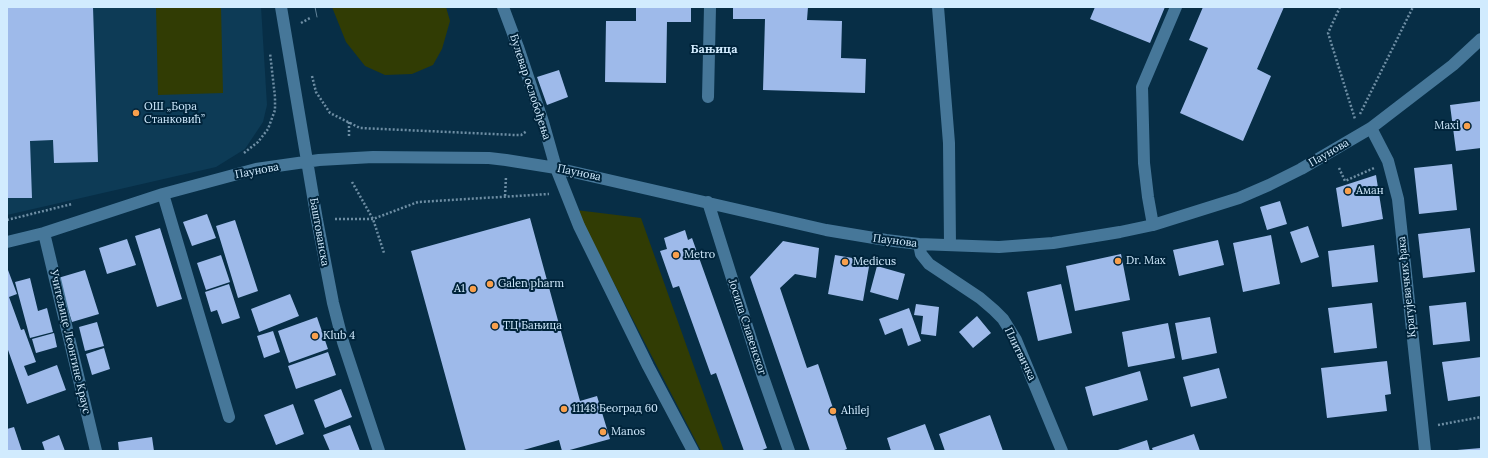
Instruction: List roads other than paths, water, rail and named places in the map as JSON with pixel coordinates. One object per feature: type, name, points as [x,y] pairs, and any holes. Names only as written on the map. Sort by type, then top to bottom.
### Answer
[{"type":"street","name":"Баштованска","points":[[281,7],[307,162],[333,303],[346,349],[379,451]]},
{"type":"street","name":"Булевар ослобођења","points":[[503,7],[526,70],[556,168],[579,226],[648,366],[693,451]]},
{"type":"street","points":[[708,97],[710,7]]},
{"type":"street","points":[[938,7],[949,143],[950,245]]},
{"type":"street","points":[[1153,225],[1144,163],[1142,87],[1176,7]]},
{"type":"street","name":"Паунова","points":[[7,242],[44,233],[163,194],[256,169],[334,159],[373,157],[489,158],[556,168],[826,230],[919,244],[999,247],[1040,245],[1153,225],[1239,198],[1269,185],[1371,128],[1453,65],[1481,39]]},
{"type":"street","name":"Крагујевачких ђака","points":[[1371,128],[1388,162],[1398,199],[1425,451]]},
{"type":"street","points":[[163,194],[229,417]]},
{"type":"street","name":"Јосипа Славенског","points":[[708,202],[760,367],[789,451]]},
{"type":"street","name":"Учитељице Леонтине Краус","points":[[44,233],[96,451]]},
{"type":"street","name":"Плитвичка","points":[[919,244],[921,254],[929,264],[980,298],[1003,320],[1016,340],[1062,451]]},
{"type":"tram line","points":[[315,7],[317,17]]},
{"type":"place","name":"ОШ „Бора Станковић”","points":[[136,113]]},
{"type":"place","name":"Maxi","points":[[1467,126]]},
{"type":"place","name":"Аман","points":[[1348,191]]},
{"type":"place","name":"Metro","points":[[676,255]]},
{"type":"place","name":"Dr. Max","points":[[1118,261]]},
{"type":"place","name":"Medicus","points":[[845,262]]},
{"type":"place","name":"Galen pharm","points":[[490,284]]},
{"type":"place","name":"A1","points":[[473,289]]},
{"type":"place","name":"ТЦ Бањица","points":[[495,326]]},
{"type":"place","name":"Klub 4","points":[[315,336]]},
{"type":"place","name":"11148 Београд 60","points":[[564,409]]},
{"type":"place","name":"Ahilej","points":[[833,411]]},
{"type":"place","name":"Manos","points":[[603,432]]},
{"type":"district","name":"Бањица","points":[[714,50]]}]
